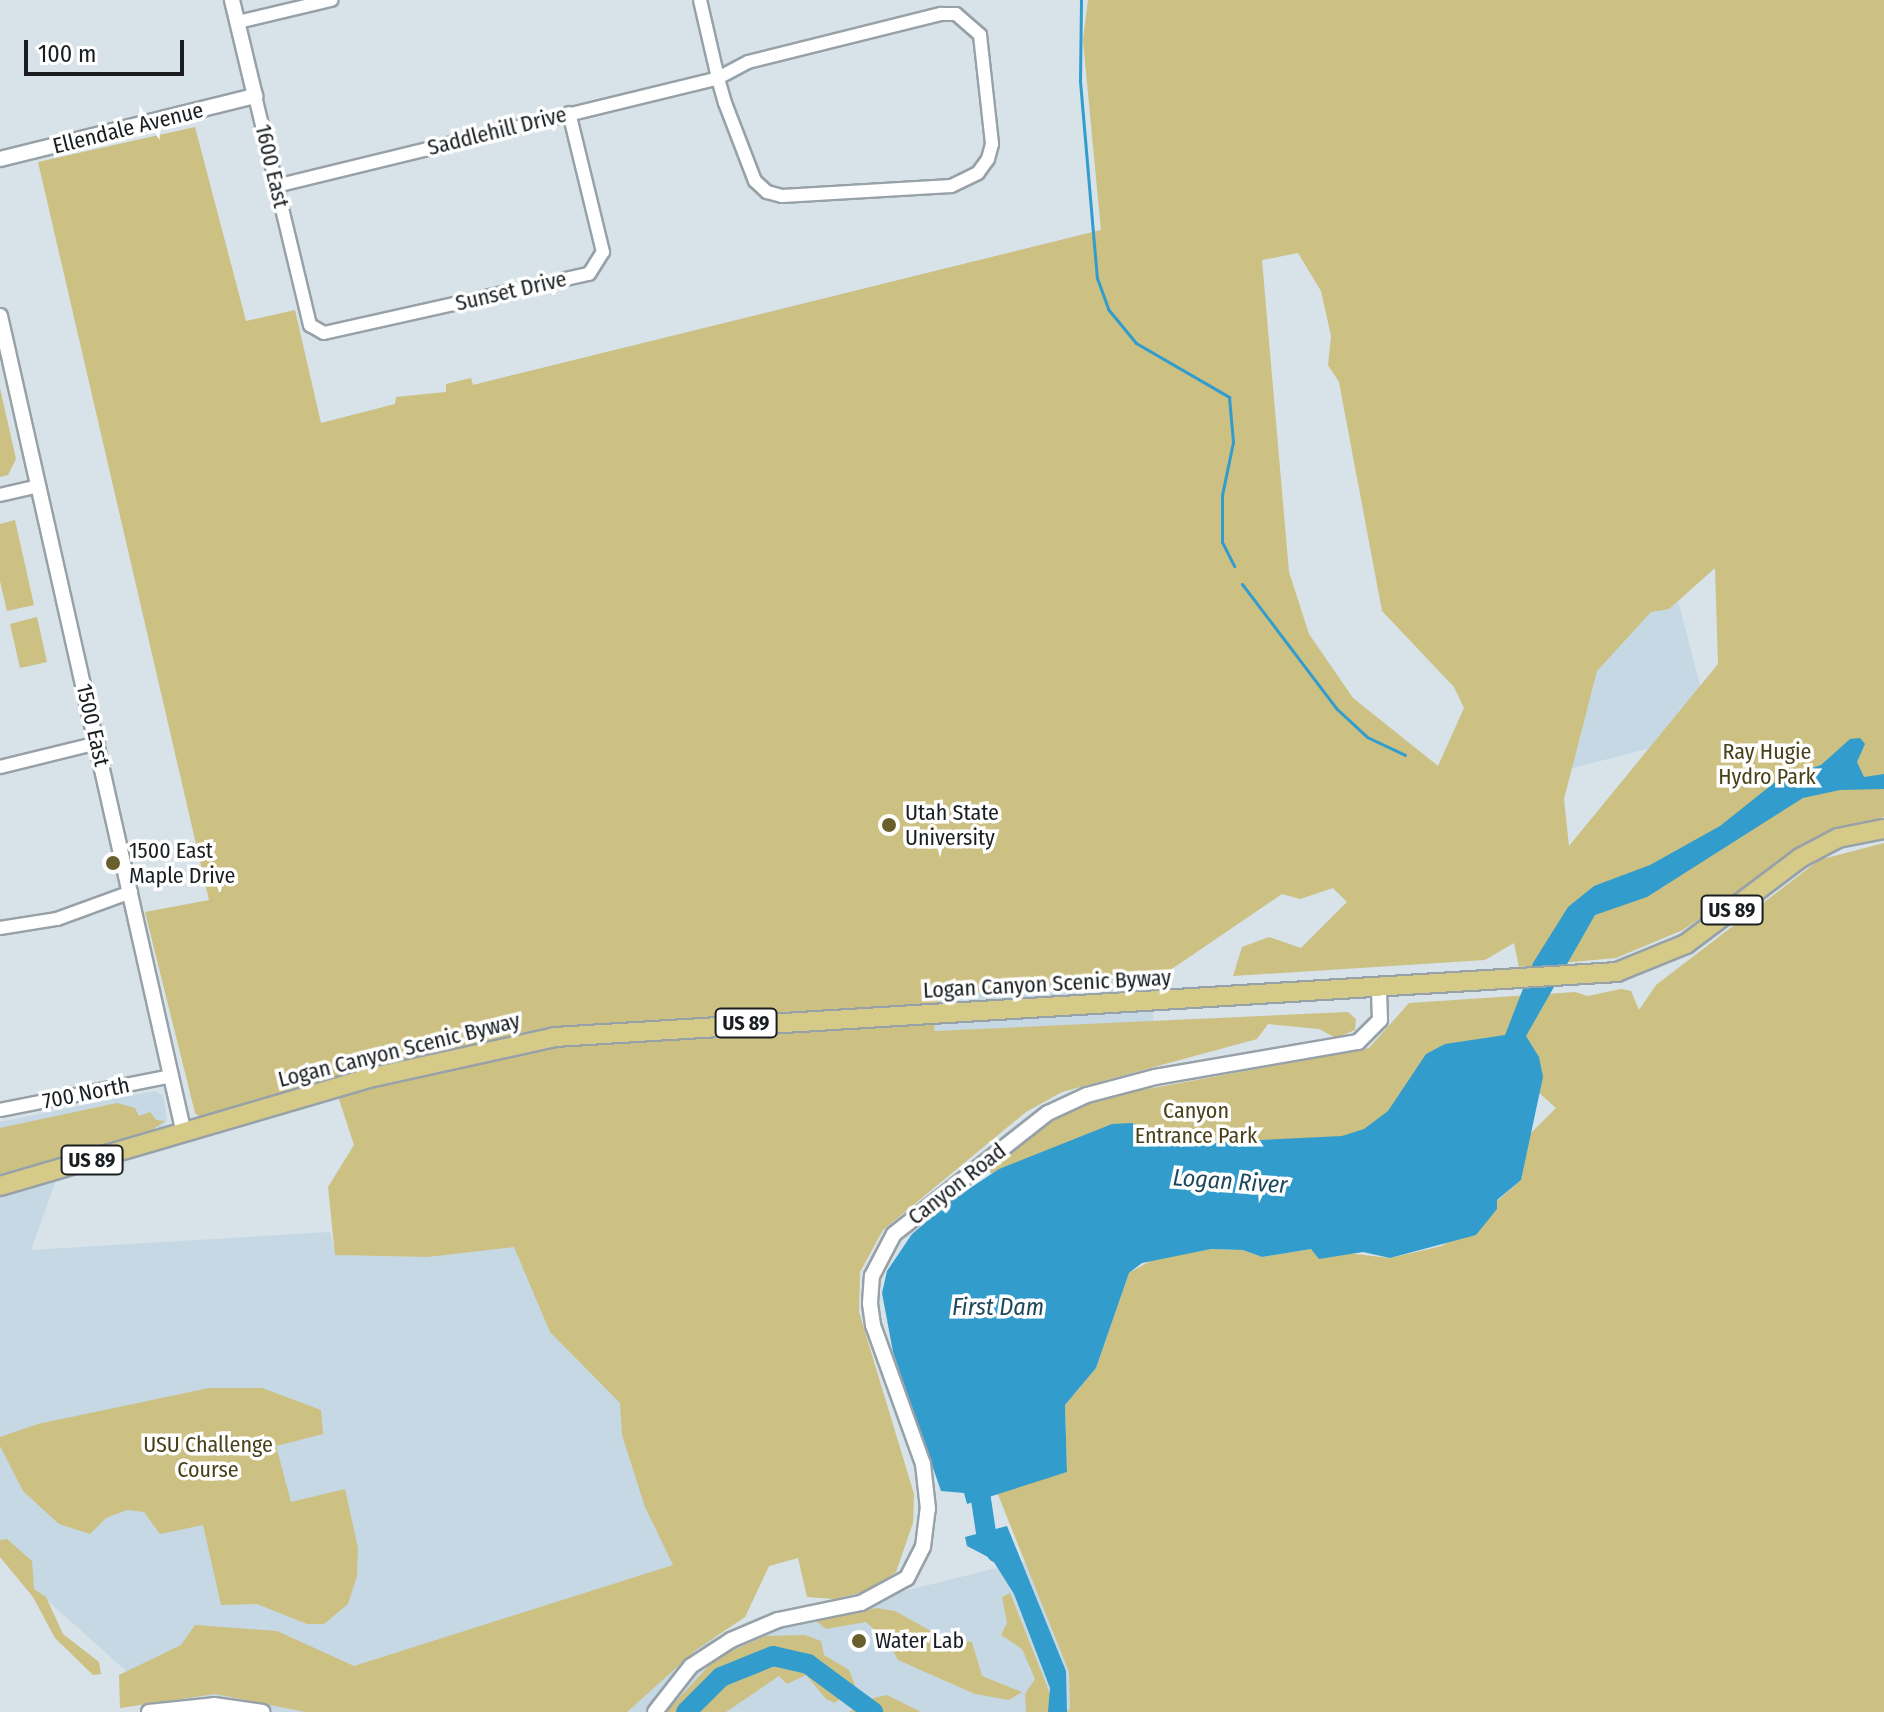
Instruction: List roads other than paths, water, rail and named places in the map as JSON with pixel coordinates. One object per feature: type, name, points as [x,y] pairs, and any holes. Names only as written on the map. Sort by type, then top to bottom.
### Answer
[{"type":"main road","name":"Logan Canyon Scenic Byway","points":[[184,1134],[369,1078],[555,1037],[694,1025],[1574,978],[1654,961],[1708,929],[1800,858],[1838,838],[1884,829]]},
{"type":"main road","name":"US 89","points":[[0,1186],[184,1134]]},
{"type":"street","name":"1600 East","points":[[232,0],[276,186],[315,331]]},
{"type":"street","points":[[238,22],[331,0]]},
{"type":"street","points":[[700,0],[718,78],[755,181],[767,192],[782,196],[951,186],[978,173],[988,159],[992,144],[983,50],[973,24],[956,14],[941,14],[748,62],[718,78]]},
{"type":"street","name":"Saddlehill Drive","points":[[276,186],[718,78]]},
{"type":"street","name":"Ellendale Avenue","points":[[0,159],[255,96]]},
{"type":"street","name":"Sunset Drive","points":[[315,331],[589,274],[603,252],[569,113]]},
{"type":"street","name":"1500 East","points":[[0,316],[184,1134]]},
{"type":"street","points":[[0,495],[38,486]]},
{"type":"street","points":[[0,767],[98,743]]},
{"type":"street","points":[[0,928],[57,919],[131,892]]},
{"type":"street","name":"Canyon Road","points":[[655,1712],[691,1666],[731,1640],[778,1620],[861,1603],[907,1578],[924,1535],[928,1509],[923,1464],[873,1325],[870,1303],[872,1276],[894,1234],[1048,1113],[1087,1095],[1155,1077],[1358,1042],[1380,1020],[1379,990]]},
{"type":"street","name":"700 North","points":[[0,1110],[172,1076]]},
{"type":"street","points":[[149,1712],[214,1705],[263,1712]]},
{"type":"water","name":"First Dam","points":[[1860,738],[1865,744],[1857,762],[1864,777],[1884,774],[1884,789],[1840,790],[1803,798],[1647,897],[1595,915],[1526,1036],[1539,1057],[1543,1077],[1521,1180],[1497,1200],[1497,1209],[1476,1235],[1390,1258],[1363,1252],[1319,1259],[1311,1249],[1262,1257],[1243,1250],[1211,1249],[1142,1263],[1129,1273],[1096,1368],[1065,1405],[1067,1472],[967,1504],[964,1493],[941,1491],[893,1352],[882,1293],[887,1271],[912,1234],[952,1200],[999,1169],[1112,1124],[1132,1123],[1178,1144],[1342,1136],[1364,1129],[1388,1111],[1426,1054],[1445,1044],[1505,1035],[1533,963],[1568,907],[1594,886],[1650,865],[1720,826],[1779,779],[1821,765],[1850,739]]},
{"type":"water","points":[[1007,1526],[1066,1671],[1067,1712],[1048,1712],[1050,1688],[1014,1594],[992,1559],[967,1546],[965,1537]]},
{"type":"waterway","points":[[1081,0],[1080,81],[1097,278],[1108,309],[1136,343],[1229,397],[1233,442],[1222,495],[1222,542],[1234,566]]},
{"type":"waterway","points":[[1242,584],[1337,709],[1367,737],[1405,755]]},
{"type":"waterway","name":"Logan River","points":[[977,1473],[987,1539],[997,1553]]},
{"type":"waterway","name":"Logan River","points":[[686,1712],[721,1677],[773,1656],[808,1664],[873,1712]]},
{"type":"place","name":"Utah State University","points":[[889,825]]},
{"type":"place","name":"1500 East Maple Drive","points":[[113,863]]},
{"type":"place","name":"Water Lab","points":[[859,1641]]},
{"type":"park label","name":"Ray Hugie Hydro Park","points":[[1767,764]]},
{"type":"park label","name":"Canyon Entrance Park","points":[[1196,1122]]},
{"type":"park label","name":"USU Challenge Course","points":[[208,1456]]}]
